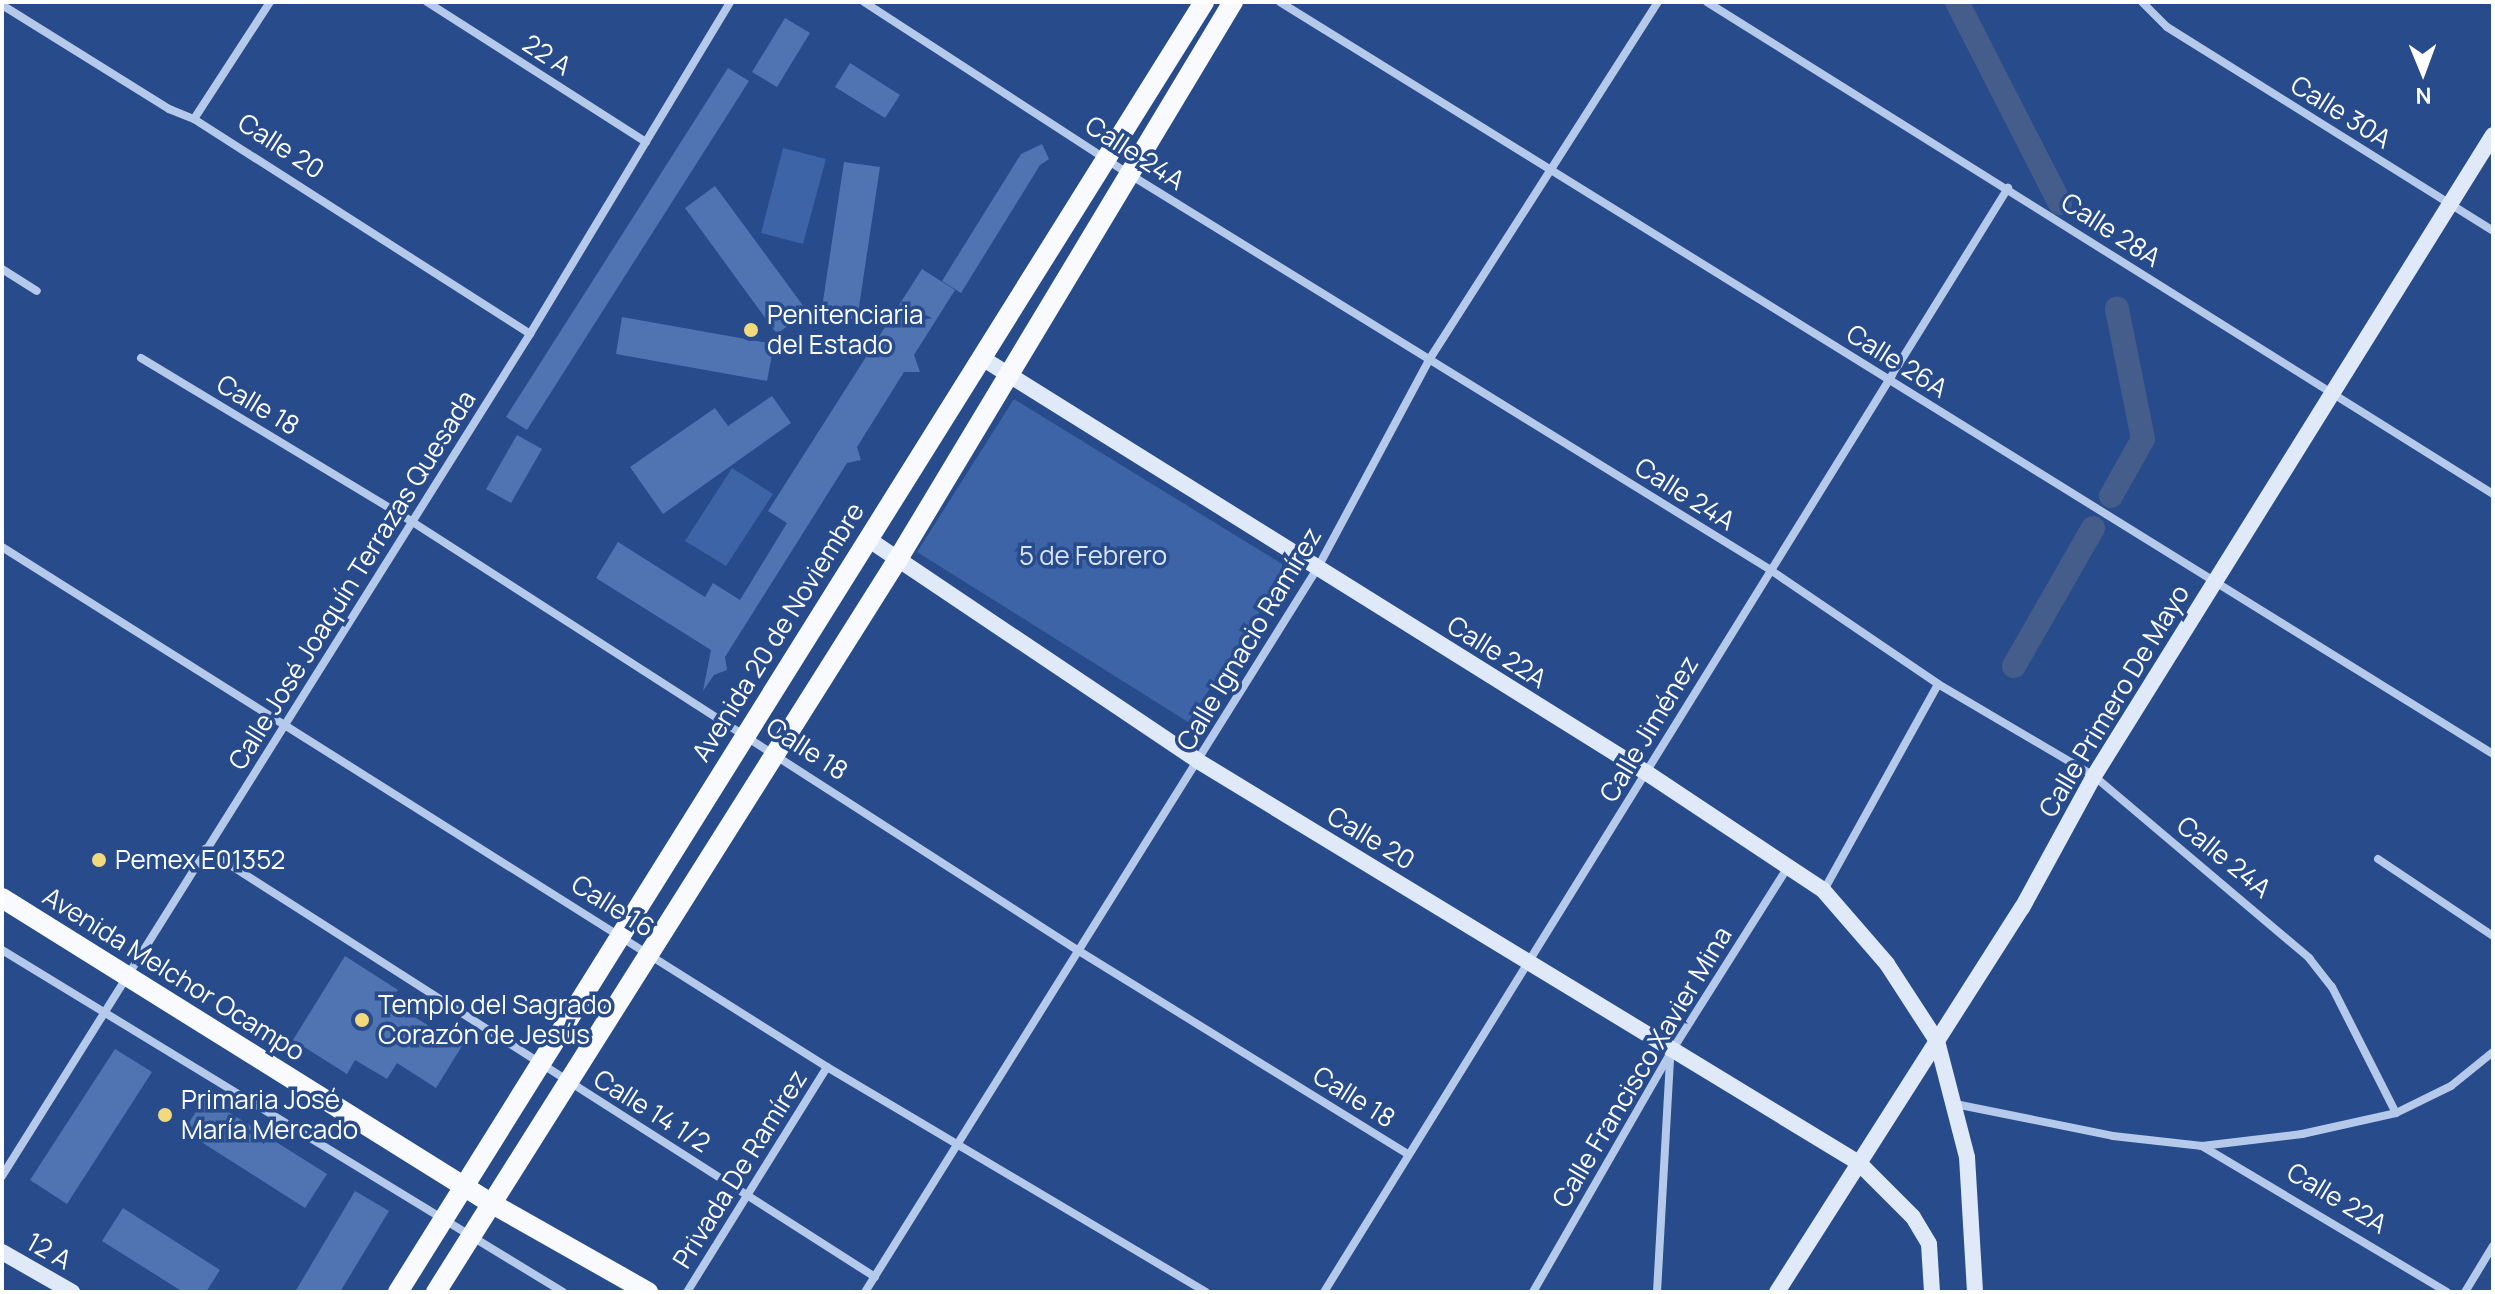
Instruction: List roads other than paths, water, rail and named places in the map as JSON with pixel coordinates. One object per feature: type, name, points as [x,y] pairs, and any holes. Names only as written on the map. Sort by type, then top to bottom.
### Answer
[{"type":"main road","name":"Avenida 20 de Noviembre","points":[[398,1292],[543,1064],[744,732],[1204,2]]},
{"type":"main road","points":[[436,1292],[489,1202],[773,751],[898,559],[1233,2]]},
{"type":"main road","name":"Calle Primero De Mayo","points":[[1777,1292],[2022,908],[2094,776],[2493,135]]},
{"type":"main road","name":"Calle 22A","points":[[982,358],[1647,773],[1823,890],[1887,964],[1937,1041],[1967,1157],[1978,1291]]},
{"type":"main road","name":"Calle 20","points":[[868,539],[1198,761],[1671,1052],[1859,1163],[1913,1217],[1929,1244],[1932,1292]]},
{"type":"main road","name":"Avenida Melchor Ocampo","points":[[2,898],[489,1202],[648,1292]]},
{"type":"main road","name":"12 A","points":[[2,1252],[72,1292]]},
{"type":"street","points":[[194,119],[270,2]]},
{"type":"street","name":"22 A","points":[[427,2],[646,142]]},
{"type":"street","name":"Calle José Joaquín Terrazas Quesada","points":[[2,1176],[530,334],[730,2]]},
{"type":"street","name":"Calle 24A","points":[[864,2],[1129,174],[1769,569],[1938,684],[2094,776],[2309,958],[2332,987],[2396,1113]]},
{"type":"street","name":"Calle 26A","points":[[1280,2],[2493,754]]},
{"type":"street","name":"Calle Ignacio Ramírez","points":[[865,1292],[1317,569],[1429,360],[1658,2]]},
{"type":"street","name":"Calle 28A","points":[[1707,2],[2493,494]]},
{"type":"street","name":"Calle 30A","points":[[2142,2],[2167,27],[2493,231]]},
{"type":"street","name":"Calle 20","points":[[2,5],[169,109],[194,119],[530,334]]},
{"type":"street","name":"Calle Jiménez","points":[[1324,1292],[1647,773],[1769,569],[2008,188]]},
{"type":"street","points":[[2,269],[37,291]]},
{"type":"street","name":"Calle 18","points":[[141,358],[411,521],[744,732],[1079,951],[1408,1154]]},
{"type":"street","name":"Calle 16","points":[[2,547],[827,1067],[1206,1292]]},
{"type":"street","points":[[1823,890],[1938,684]]},
{"type":"street","name":"Calle 14 1/2","points":[[205,849],[875,1277]]},
{"type":"street","points":[[2378,859],[2493,936]]},
{"type":"street","name":"Calle Francisco Xavier Mina","points":[[1533,1292],[1671,1052],[1788,866]]},
{"type":"street","points":[[2,950],[563,1292]]},
{"type":"street","points":[[1657,1292],[1671,1052]]},
{"type":"street","points":[[1955,1104],[2113,1136],[2202,1146],[2302,1134],[2396,1113],[2451,1086],[2493,1052]]},
{"type":"street","name":"Privada De Ramírez","points":[[687,1292],[746,1192],[827,1067]]},
{"type":"street","name":"Calle 22A","points":[[2202,1146],[2447,1292]]},
{"type":"street","points":[[2465,1292],[2493,1246]]},
{"type":"waterway","points":[[1957,2],[2060,203]]},
{"type":"waterway","points":[[2111,496],[2143,439],[2117,309]]},
{"type":"waterway","points":[[2014,666],[2093,528]]},
{"type":"place","name":"Penitenciaria del Estado","points":[[751,330]]},
{"type":"place","name":"Pemex E01352","points":[[99,860]]},
{"type":"place","name":"Templo del Sagrado Corazón de Jesús","points":[[362,1020]]},
{"type":"place","name":"Primaria José María Mercado","points":[[165,1115]]},
{"type":"park label","name":"5 de Febrero","points":[[1093,556]]}]
